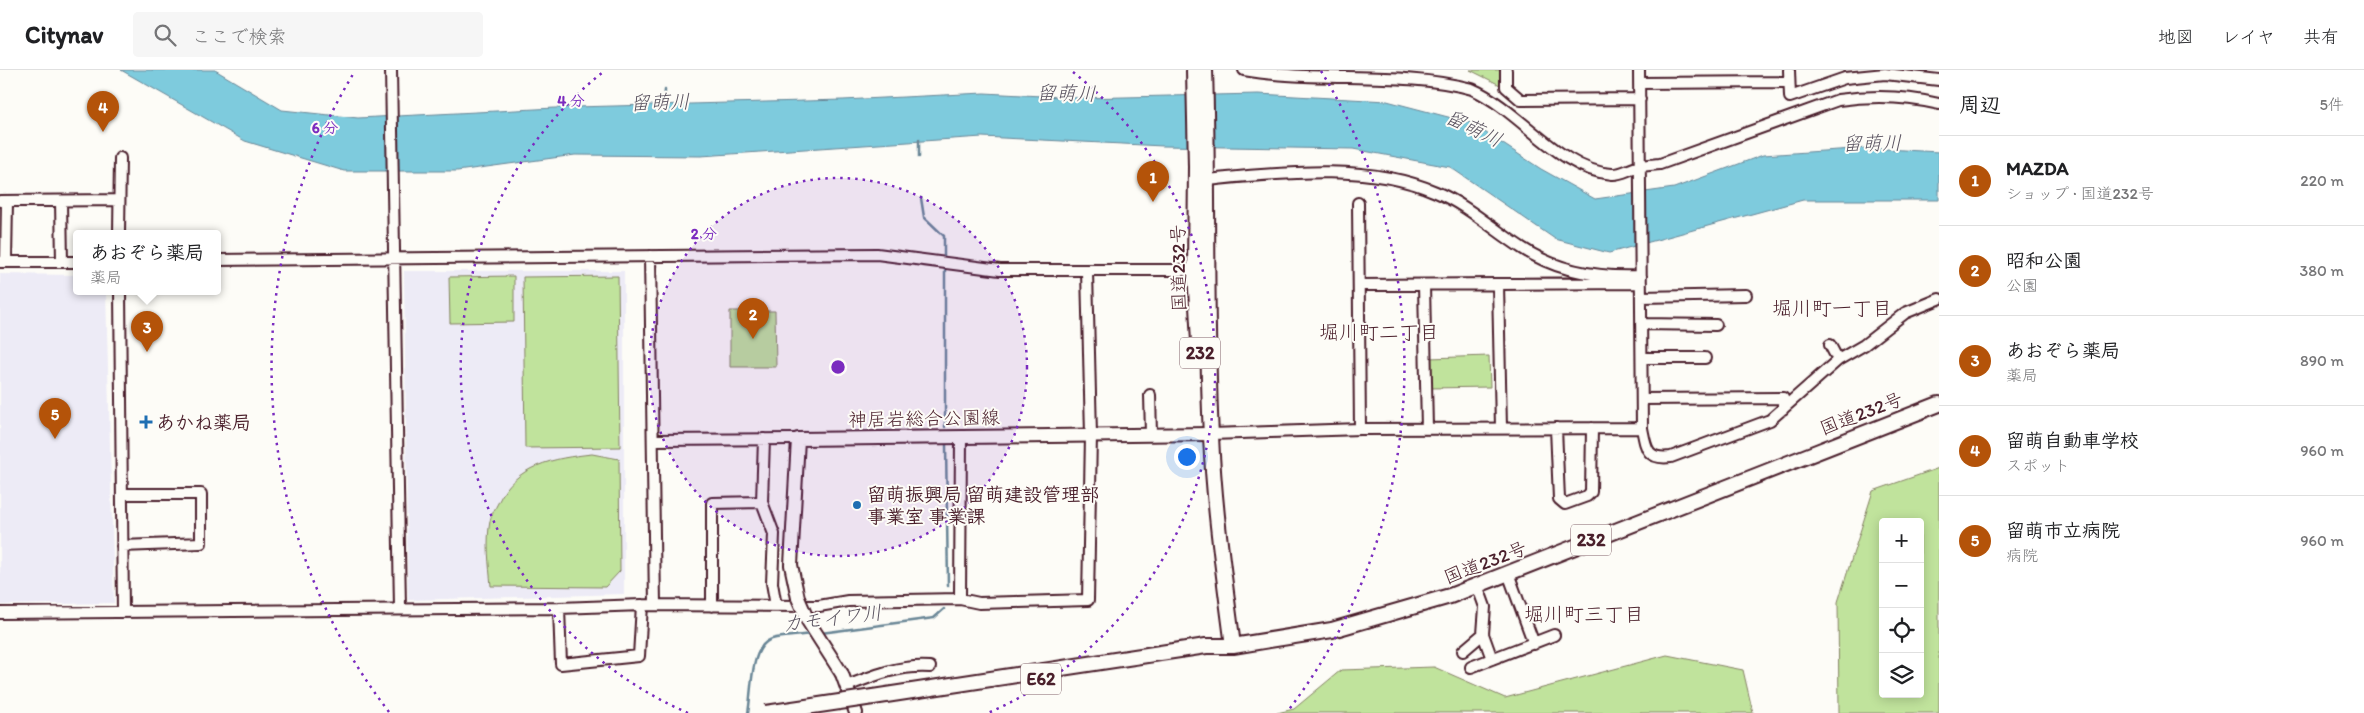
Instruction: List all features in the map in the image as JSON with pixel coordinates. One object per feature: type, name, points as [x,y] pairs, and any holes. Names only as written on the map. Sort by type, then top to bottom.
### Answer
[{"type":"highway","name":"国道232号","points":[[1200,73],[1204,171],[1200,270],[1205,415],[1211,434],[1233,646],[1332,630],[1450,596],[1939,404]]},
{"type":"highway","name":"E62","points":[[766,713],[873,700],[1233,646]]},
{"type":"highway","name":"E62","points":[[809,713],[873,700]]},
{"type":"main road","name":"神居岩総合公園線","points":[[798,439],[1211,434]]},
{"type":"main road","points":[[798,439],[791,565],[798,598],[808,621],[845,680],[856,713]]},
{"type":"street","points":[[391,70],[400,608]]},
{"type":"street","points":[[1244,70],[1320,74],[1406,73],[1445,80],[1471,88],[1496,102],[1572,162],[1592,171],[1614,175],[1660,164],[1838,100],[1859,97],[1892,97],[1939,104]]},
{"type":"street","points":[[1506,70],[1506,87],[1521,100],[1640,99]]},
{"type":"street","points":[[1639,70],[1642,428],[1645,444],[1652,456],[1657,459],[1688,451],[1770,420],[1838,360],[1864,345],[1904,313],[1939,299]]},
{"type":"street","points":[[1789,70],[1790,97],[1845,74],[1884,74],[1939,80]]},
{"type":"street","points":[[1638,84],[1789,82]]},
{"type":"street","points":[[119,230],[120,158]]},
{"type":"street","points":[[1204,171],[1357,174],[1403,180],[1437,192],[1480,218],[1523,249],[1554,265],[1570,271],[1602,276],[1641,278]]},
{"type":"street","points":[[73,262],[3,262],[4,201],[119,200]]},
{"type":"street","points":[[61,201],[62,262]]},
{"type":"street","points":[[1358,204],[1360,429]]},
{"type":"street","points":[[221,260],[877,254],[1000,270],[1200,270]]},
{"type":"street","points":[[650,256],[655,605]]},
{"type":"street","points":[[0,613],[559,608],[642,605],[819,606],[848,601],[960,599],[979,603],[1088,600],[1091,435],[1087,271]]},
{"type":"street","points":[[1359,285],[1498,284],[1641,278]]},
{"type":"street","points":[[1498,284],[1501,428]]},
{"type":"street","points":[[1424,285],[1427,429]]},
{"type":"street","points":[[120,295],[123,612]]},
{"type":"street","points":[[1641,297],[1746,295]]},
{"type":"street","points":[[1642,324],[1716,325]]},
{"type":"street","points":[[1830,345],[1838,360]]},
{"type":"street","points":[[1642,358],[1705,358]]},
{"type":"street","points":[[1150,395],[1151,434]]},
{"type":"street","points":[[1642,399],[1783,398],[1783,409]]},
{"type":"street","points":[[1556,428],[1559,499],[1565,504],[1587,496],[1591,492],[1592,428]]},
{"type":"street","points":[[1211,434],[1360,429],[1642,428]]},
{"type":"street","points":[[960,599],[961,437]]},
{"type":"street","points":[[764,439],[762,502],[774,534],[772,583],[776,606]]},
{"type":"street","points":[[653,440],[798,439]]},
{"type":"street","points":[[122,494],[201,494],[201,543],[122,546]]},
{"type":"street","points":[[712,606],[712,503],[762,502]]},
{"type":"street","points":[[1508,573],[1534,644]]},
{"type":"street","points":[[1477,585],[1485,607],[1483,634],[1492,659]]},
{"type":"street","points":[[559,608],[560,664],[639,656],[642,605]]},
{"type":"street","points":[[1463,651],[1483,634]]},
{"type":"street","points":[[1471,667],[1554,635]]},
{"type":"street","points":[[845,680],[911,666],[930,666]]},
{"type":"shaded area","points":[[404,271],[624,271],[624,594],[408,600]]},
{"type":"shaded area","points":[[0,274],[73,275],[73,295],[106,295],[114,603],[0,605]]},
{"type":"green space","points":[[1470,70],[1500,70],[1500,85]]},
{"type":"green space","points":[[514,276],[514,322],[450,323],[449,277]]},
{"type":"green space","points":[[618,276],[620,447],[525,448],[523,277]]},
{"type":"green space","points":[[730,311],[775,311],[776,367],[730,367]]},
{"type":"green space","points":[[1489,356],[1490,387],[1430,388],[1429,358]]},
{"type":"green space","points":[[592,454],[619,459],[620,571],[605,587],[491,586],[488,553],[489,529],[492,514],[505,490],[525,472],[537,466],[550,461]]},
{"type":"green space","points":[[1939,468],[1939,713],[1839,713],[1838,602],[1873,491]]},
{"type":"green space","points":[[1667,655],[1743,670],[1753,713],[1277,713],[1294,709],[1341,670],[1434,667],[1505,698]]},
{"type":"water","name":"留萌川","points":[[121,70],[215,70],[282,110],[358,118],[575,107],[843,100],[984,93],[1080,98],[1258,94],[1387,101],[1471,123],[1541,169],[1595,199],[1674,188],[1763,155],[1868,148],[1939,152],[1939,200],[1803,200],[1609,253],[1555,239],[1450,167],[1353,149],[1163,146],[982,137],[701,156],[575,155],[457,171],[344,171],[245,141]]},
{"type":"waterway","name":"留萌川","points":[[664,106],[665,90]]},
{"type":"waterway","name":"カモイワ川","points":[[919,139],[919,157]]},
{"type":"waterway","name":"カモイワ川","points":[[921,198],[924,217],[944,236],[944,261]]},
{"type":"waterway","name":"カモイワ川","points":[[945,266],[945,427]]},
{"type":"waterway","name":"カモイワ川","points":[[946,445],[948,586]]},
{"type":"waterway","name":"カモイワ川","points":[[821,633],[934,618],[944,609]]},
{"type":"waterway","name":"カモイワ川","points":[[748,713],[755,660],[765,643],[777,638],[811,634]]},
{"type":"place","name":"留萌自動車学校","points":[[103,132]]},
{"type":"place","name":"MAZDA","points":[[1153,202]]},
{"type":"place","name":"昭和公園","points":[[753,339]]},
{"type":"place","name":"あおぞら薬局","points":[[147,352]]},
{"type":"place","name":"あかね薬局","points":[[146,422]]},
{"type":"place","name":"留萌市立病院","points":[[55,439]]},
{"type":"place","name":"留萌振興局 留萌建設管理部 事業室 事業課","points":[[857,505]]},
{"type":"district","name":"堀川町一丁目","points":[[1832,308]]},
{"type":"district","name":"堀川町二丁目","points":[[1379,332]]},
{"type":"district","name":"堀川町三丁目","points":[[1584,614]]}]
